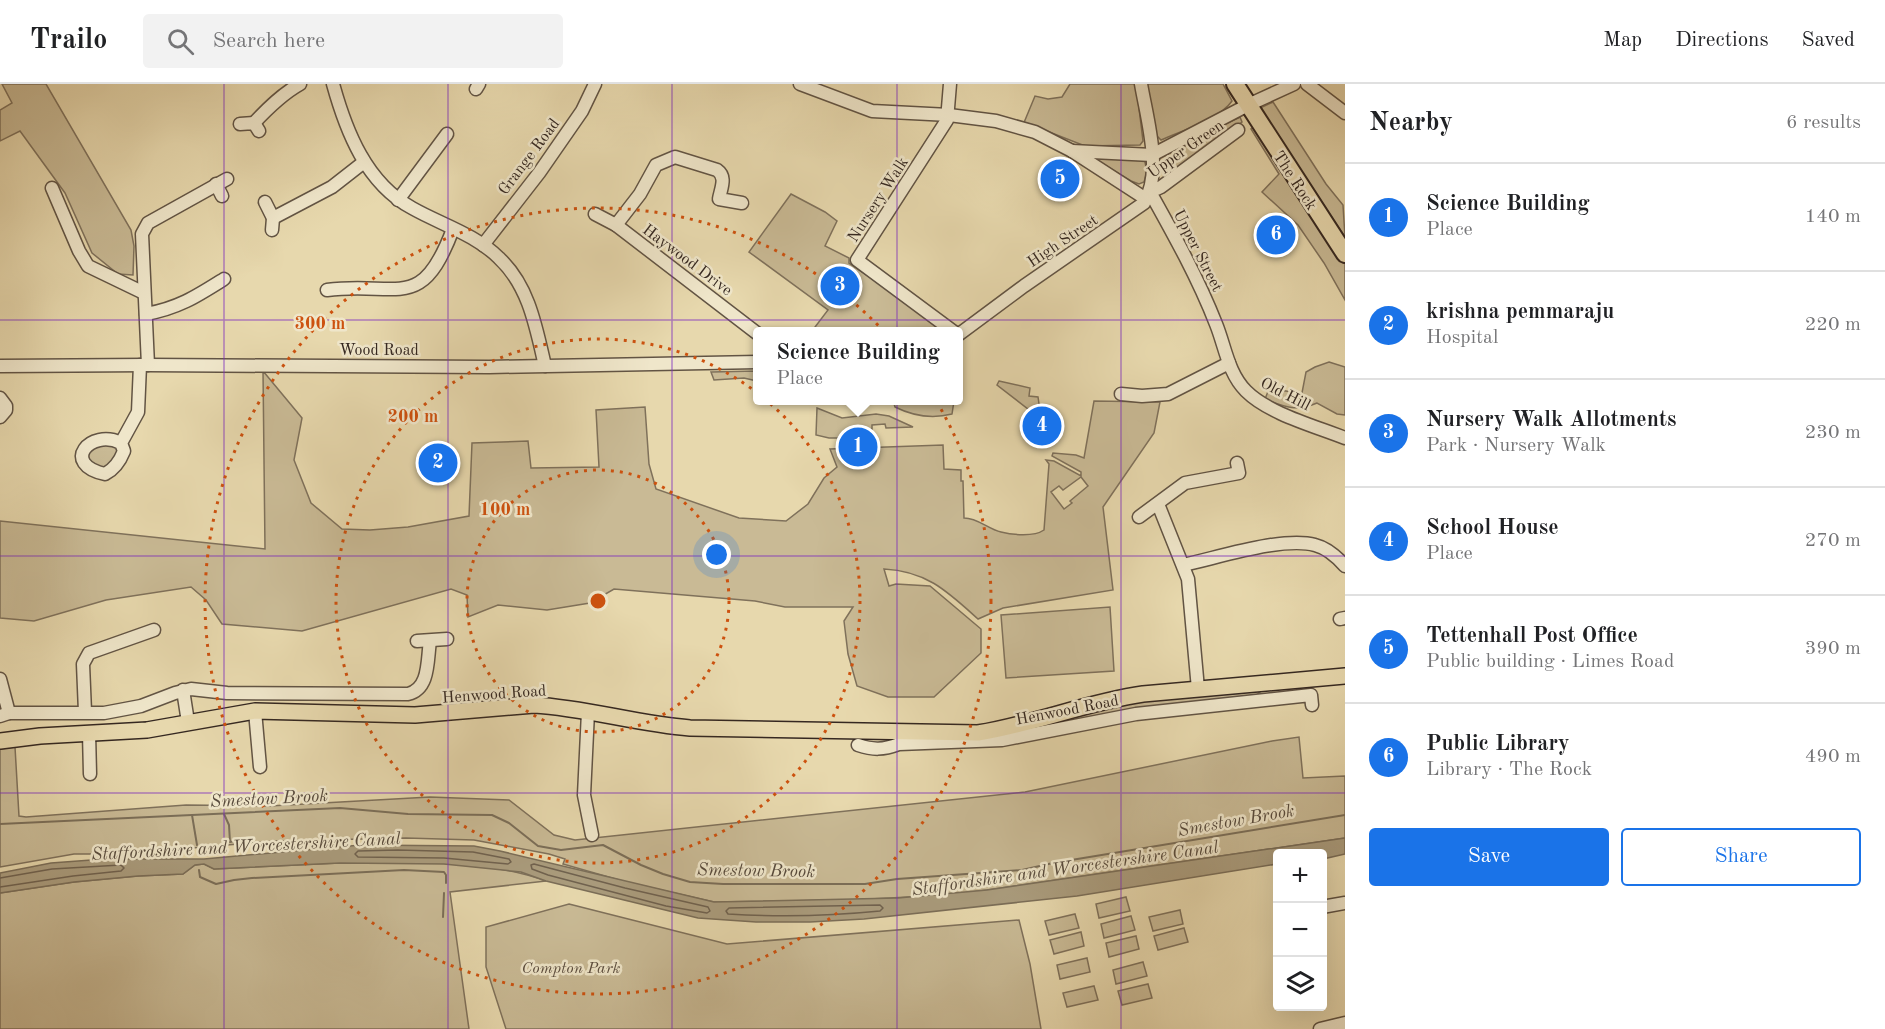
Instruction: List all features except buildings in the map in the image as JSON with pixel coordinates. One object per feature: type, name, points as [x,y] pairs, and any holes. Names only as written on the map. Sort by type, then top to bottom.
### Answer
[{"type":"highway","name":"The Rock","points":[[1235,84],[1345,254]]},
{"type":"main road","name":"Henwood Road","points":[[0,741],[147,730],[255,711],[415,715],[534,705],[588,712],[659,726],[690,728],[978,733],[1023,724],[1114,698],[1198,689],[1268,692],[1345,676]]},
{"type":"street","points":[[240,124],[257,127],[276,102],[300,84]]},
{"type":"street","points":[[333,84],[341,116],[364,162],[384,188],[398,200],[483,245],[513,274],[534,317],[544,366]]},
{"type":"street","name":"Grange Road","points":[[483,245],[539,173],[582,111],[595,84]]},
{"type":"street","points":[[800,84],[872,111],[949,115],[996,121],[1035,132],[1148,196],[1154,173],[1152,155],[1072,151]]},
{"type":"street","points":[[949,115],[950,84]]},
{"type":"street","name":"Upper Green","points":[[1141,84],[1152,155],[1294,84]]},
{"type":"street","points":[[1307,84],[1345,113]]},
{"type":"street","name":"Nursery Walk","points":[[947,327],[857,260],[914,174],[949,115]]},
{"type":"street","name":"Upper Green","points":[[1148,196],[1238,130]]},
{"type":"street","points":[[398,200],[447,134]]},
{"type":"street","points":[[616,225],[640,194],[656,165],[675,157],[704,159],[711,167],[723,174],[719,199],[742,203]]},
{"type":"street","points":[[265,202],[273,224],[332,187],[364,162]]},
{"type":"street","points":[[121,443],[138,412],[144,365],[146,314],[142,234],[148,223],[222,182],[222,196]]},
{"type":"street","points":[[52,188],[79,251],[88,266],[144,293]]},
{"type":"street","name":"Upper Street","points":[[1148,196],[1190,263],[1216,324]]},
{"type":"street","name":"High Street","points":[[963,331],[1024,286],[1141,206],[1148,196]]},
{"type":"street","name":"Haywood Drive","points":[[595,214],[616,225],[753,330]]},
{"type":"street","points":[[335,285],[407,289],[419,284],[439,263],[453,229]]},
{"type":"street","points":[[146,314],[168,310],[189,302],[228,278]]},
{"type":"street","name":"Old Hill","points":[[1216,324],[1229,363],[1244,389],[1254,398],[1281,412],[1345,438]]},
{"type":"street","name":"Wood Road","points":[[0,366],[489,367],[753,362]]},
{"type":"street","points":[[1121,394],[1142,396],[1168,394],[1229,363]]},
{"type":"street","points":[[0,398],[6,410],[0,417]]},
{"type":"street","points":[[1139,517],[1185,483],[1239,472],[1237,463]]},
{"type":"street","points":[[1158,504],[1188,579],[1198,689]]},
{"type":"street","points":[[1183,565],[1265,547],[1298,543],[1326,549],[1345,566]]},
{"type":"street","points":[[85,712],[83,664],[85,657],[89,653],[141,640],[154,630]]},
{"type":"street","name":"Henwood Road","points":[[0,679],[5,715],[104,713],[141,706],[183,690],[200,689],[227,693],[408,694],[423,684],[424,641],[447,639]]},
{"type":"street","points":[[183,690],[188,722]]},
{"type":"street","name":"Henwood Road","points":[[872,750],[899,744],[1002,740],[1268,692],[1311,695],[1312,705]]},
{"type":"street","points":[[255,711],[260,767]]},
{"type":"street","points":[[588,712],[584,795],[592,834]]},
{"type":"street","points":[[858,745],[872,750],[874,732]]},
{"type":"street","points":[[89,733],[90,774]]},
{"type":"street","points":[[1327,906],[1345,903]]},
{"type":"street","points":[[1320,1029],[1345,1023]]},
{"type":"green space","points":[[2,84],[46,84],[131,230],[134,246],[133,275],[118,274],[92,253],[65,193],[20,131],[0,141],[0,110],[12,103]]},
{"type":"green space","points":[[1070,84],[1136,84],[1143,141],[1140,145],[1085,146],[1039,128],[1023,125],[1035,96],[1048,99],[1062,97]]},
{"type":"green space","points":[[1147,84],[1223,84],[1232,101],[1210,119],[1161,140],[1155,134]]},
{"type":"green space","points":[[1273,102],[1326,184],[1343,205],[1345,237],[1260,108]]},
{"type":"green space","points":[[1240,117],[1242,122],[1164,179],[1174,157],[1183,148],[1193,140]]},
{"type":"green space","points":[[1256,125],[1345,260],[1345,300],[1324,263],[1298,225],[1262,192],[1279,174],[1251,129]]},
{"type":"green space","points":[[1144,157],[1147,172],[1144,182],[1139,184],[1093,158]]},
{"type":"green space","points":[[791,194],[837,221],[825,246],[849,258],[849,263],[943,327],[815,327],[828,310],[749,252]]},
{"type":"green space","points":[[1329,362],[1345,367],[1345,415],[1337,414],[1317,403],[1297,408],[1265,399],[1269,389],[1302,393],[1306,372]]},
{"type":"green space","points":[[263,371],[302,418],[294,460],[311,503],[342,529],[370,530],[408,527],[469,516],[472,443],[528,441],[531,468],[599,467],[596,410],[645,407],[649,464],[656,489],[739,518],[786,521],[808,504],[824,478],[837,467],[830,449],[943,445],[944,469],[961,470],[964,518],[1001,532],[1017,535],[1035,534],[1044,530],[1049,464],[1046,460],[1054,461],[1081,476],[1081,472],[1052,456],[1053,453],[1084,458],[1094,401],[1160,402],[1154,433],[1103,507],[1113,590],[1003,608],[978,619],[957,600],[925,579],[913,574],[884,569],[889,586],[896,584],[930,586],[981,629],[981,653],[934,697],[888,697],[857,686],[848,654],[844,621],[853,607],[785,607],[755,601],[614,589],[590,603],[547,610],[498,605],[468,617],[467,595],[451,589],[302,631],[222,624],[206,600],[191,587],[106,600],[34,621],[0,618],[0,521],[265,549]],"holes":[[[1081,477],[1088,486],[1064,509],[1051,492],[1059,486],[1063,490]]]},
{"type":"green space","points":[[753,371],[753,380],[744,378],[714,380],[711,372]]},
{"type":"green space","points":[[999,381],[1030,388],[1029,396],[1038,397],[1037,411],[1028,409],[997,385]]},
{"type":"green space","points":[[894,405],[953,405],[952,414],[945,416],[916,414]]},
{"type":"green space","points":[[817,408],[842,418],[876,414],[889,416],[913,427],[886,428],[885,424],[872,425],[872,429],[848,430],[848,438],[829,438],[816,435]]},
{"type":"green space","points":[[116,444],[121,449],[109,467],[102,468],[87,460],[86,452],[93,446]]},
{"type":"green space","points":[[1110,607],[1114,671],[1006,678],[1001,615]]},
{"type":"green space","points":[[1256,690],[1260,692],[1255,696],[1004,735],[1125,703]]},
{"type":"green space","points":[[1299,737],[1303,778],[1345,776],[1345,838],[948,895],[850,900],[714,902],[626,882],[563,864],[565,859],[549,854],[474,840],[406,838],[275,841],[145,854],[74,854],[0,867],[0,749],[15,747],[19,816],[186,805],[269,806],[430,797],[509,800],[554,835],[575,840],[1025,792]]},
{"type":"green space","points":[[340,863],[471,865],[497,868],[546,881],[450,892],[469,1029],[0,1029],[0,893],[74,882],[183,874],[195,865],[204,864],[214,869]]},
{"type":"green space","points":[[1126,897],[1130,911],[1099,918],[1096,904]]},
{"type":"green space","name":"Compton Park","points":[[569,904],[727,944],[1019,920],[1030,964],[1041,1029],[506,1029],[486,967],[486,927]]},
{"type":"green space","points":[[1180,910],[1183,924],[1153,931],[1149,917]]},
{"type":"green space","points":[[1075,914],[1079,928],[1049,935],[1045,921]]},
{"type":"green space","points":[[1131,916],[1135,930],[1104,938],[1101,924]]},
{"type":"green space","points":[[1184,928],[1188,942],[1158,950],[1154,936]]},
{"type":"green space","points":[[1081,932],[1084,946],[1054,954],[1050,940]]},
{"type":"green space","points":[[1136,936],[1139,949],[1109,957],[1106,943]]},
{"type":"green space","points":[[1087,958],[1090,972],[1060,979],[1057,965]]},
{"type":"green space","points":[[1143,962],[1147,976],[1116,984],[1113,970]]},
{"type":"green space","points":[[1148,984],[1152,998],[1122,1005],[1118,991]]},
{"type":"green space","points":[[1094,986],[1098,1000],[1067,1007],[1063,993]]},
{"type":"water","points":[[1345,838],[1345,854],[1327,858],[1327,849],[1273,849],[1273,865],[1077,896],[864,919],[810,922],[756,922],[698,918],[546,881],[521,872],[444,864],[340,863],[214,869],[204,864],[195,865],[183,874],[74,882],[0,893],[0,873],[51,863],[105,859],[204,859],[361,845],[474,846],[714,902],[898,898],[987,890]]},
{"type":"waterway","name":"Smestow Brook","points":[[0,824],[340,808],[408,814],[492,815],[509,823],[538,846],[561,850],[603,845],[641,865],[690,882],[865,884],[897,879],[1022,870],[1345,815]]},
{"type":"waterway","name":"Staffordshire and Worcestershire Canal","points":[[224,814],[229,825],[230,842],[241,840]]},
{"type":"waterway","name":"Staffordshire and Worcestershire Canal","points":[[192,815],[197,845]]},
{"type":"waterway","points":[[199,870],[200,877],[216,884],[252,878],[404,870],[444,872],[446,883]]},
{"type":"waterway","points":[[443,917],[444,893]]},
{"type":"place","name":"Tettenhall Post Office","points":[[1060,179]]},
{"type":"place","name":"Public Library","points":[[1276,235]]},
{"type":"place","name":"Nursery Walk Allotments","points":[[840,286]]},
{"type":"place","name":"School House","points":[[1042,426]]},
{"type":"place","name":"Science Building","points":[[858,447]]},
{"type":"place","name":"krishna pemmaraju","points":[[438,463]]}]
